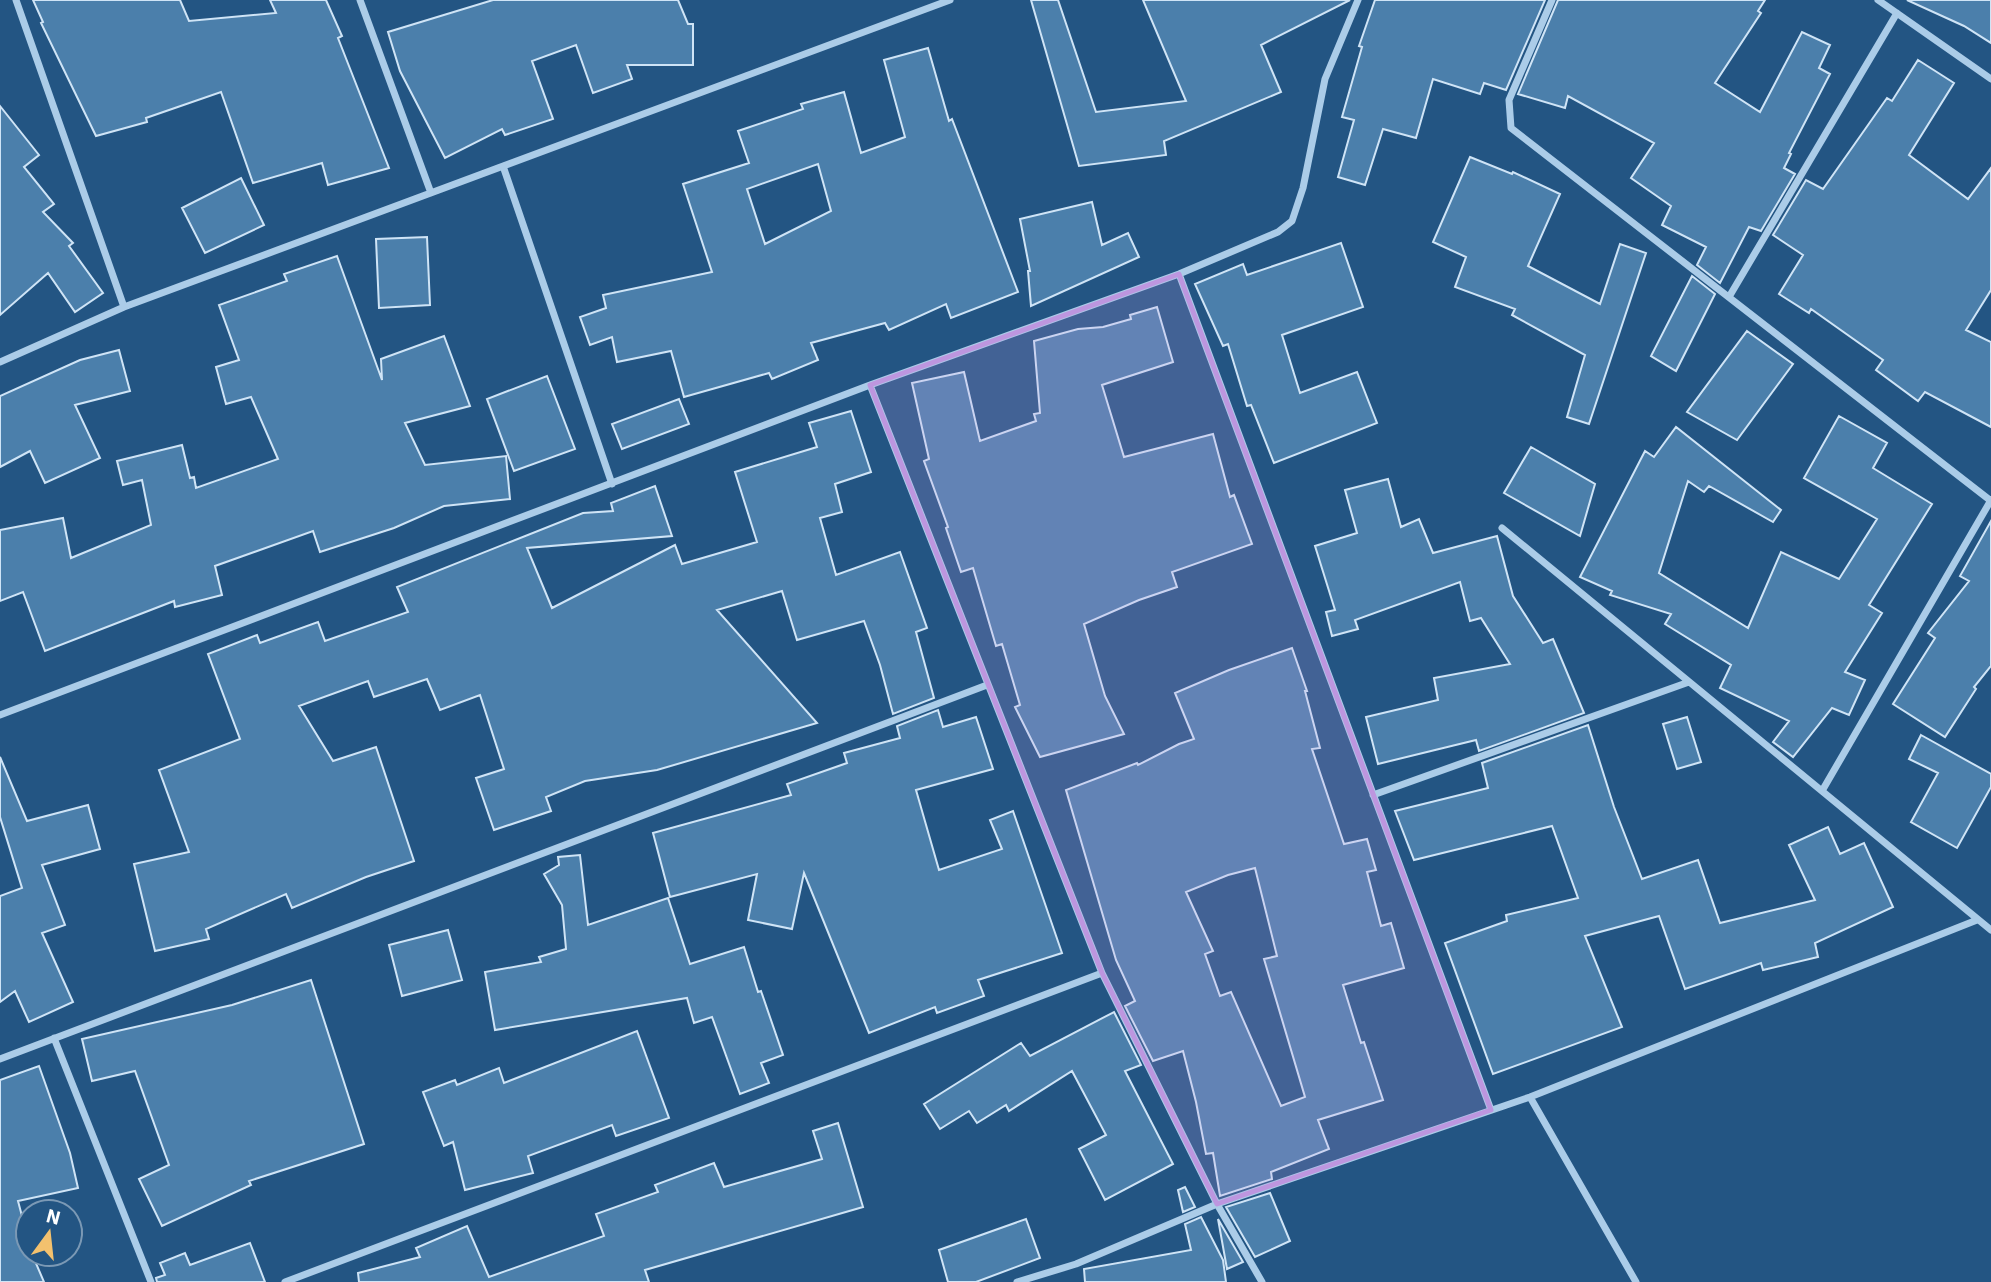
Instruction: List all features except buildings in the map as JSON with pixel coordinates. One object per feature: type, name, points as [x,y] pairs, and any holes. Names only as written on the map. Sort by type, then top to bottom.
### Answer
[{"type":"street","points":[[16,0],[124,307]]},
{"type":"street","points":[[360,0],[431,193]]},
{"type":"street","points":[[0,362],[124,307],[950,0]]},
{"type":"street","points":[[0,715],[870,386],[1179,274],[1278,232],[1292,221],[1303,188],[1325,79],[1358,0]]},
{"type":"street","points":[[1552,0],[1509,100],[1511,128],[1991,501],[1822,791]]},
{"type":"street","points":[[1878,0],[1991,79]]},
{"type":"street","points":[[1729,297],[1897,13]]},
{"type":"street","points":[[503,166],[612,484]]},
{"type":"street","points":[[1179,274],[1491,1110]]},
{"type":"street","points":[[870,386],[1102,973],[1217,1204],[1262,1282]]},
{"type":"street","points":[[1502,528],[1991,929]]},
{"type":"street","points":[[1373,795],[1689,682]]},
{"type":"street","points":[[0,1059],[987,685]]},
{"type":"street","points":[[1017,1282],[1076,1264],[1217,1204],[1530,1097],[1977,920]]},
{"type":"street","points":[[285,1282],[1102,973]]},
{"type":"street","points":[[54,1038],[151,1282]]},
{"type":"street","points":[[1530,1097],[1636,1282]]},
{"type":"highlighted area","points":[[1179,274],[1491,1110],[1217,1204],[1102,973],[870,385]]}]
